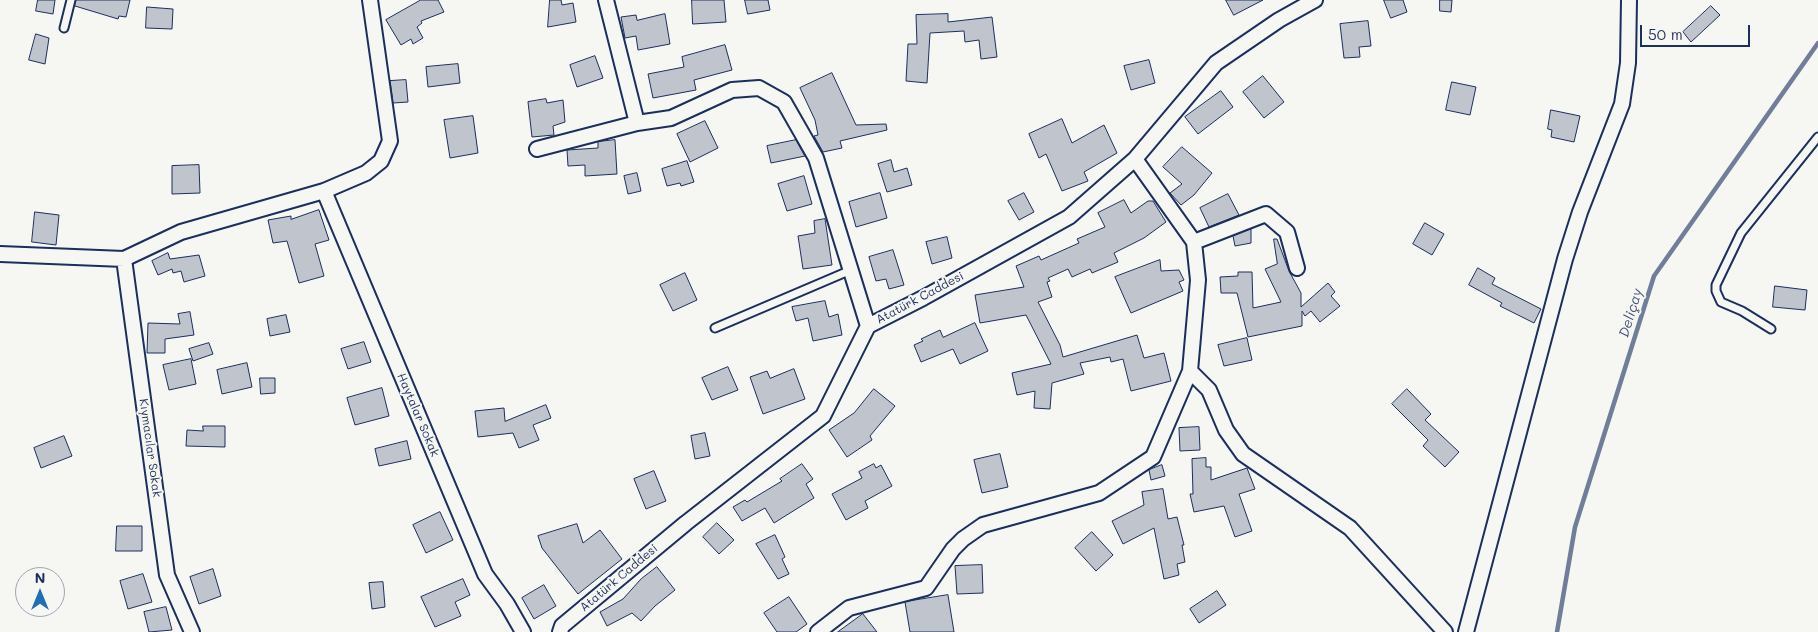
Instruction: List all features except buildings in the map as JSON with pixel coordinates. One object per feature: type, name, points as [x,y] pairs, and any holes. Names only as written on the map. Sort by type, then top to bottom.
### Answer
[{"type":"street","points":[[0,254],[124,259],[181,232],[324,191],[366,173],[381,161],[390,141],[370,0]]},
{"type":"street","points":[[606,0],[637,123]]},
{"type":"street","name":"Atatürk Caddesi","points":[[560,632],[562,626],[679,529],[823,416],[868,326],[923,298],[1069,217],[1136,159],[1216,63],[1279,20],[1315,0]]},
{"type":"street","points":[[1466,632],[1565,259],[1580,212],[1622,104],[1628,63],[1629,0]]},
{"type":"street","points":[[537,149],[637,123],[671,118],[732,90],[759,88],[784,102],[816,158],[868,326]]},
{"type":"street","points":[[818,632],[849,608],[926,588],[963,538],[983,525],[1099,493],[1153,457],[1190,370],[1198,280],[1194,242],[1136,159]]},
{"type":"street","name":"Haytalar Sokak","points":[[324,191],[485,574],[507,604],[523,632]]},
{"type":"street","points":[[1194,242],[1266,214],[1288,232],[1297,268]]},
{"type":"street","name":"Kıymacılar Sokak","points":[[124,259],[167,575],[192,632]]},
{"type":"street","points":[[1190,370],[1209,390],[1226,430],[1244,454],[1350,528],[1445,632]]},
{"type":"lane","points":[[64,28],[71,0]]},
{"type":"lane","points":[[1771,329],[1742,311],[1721,302],[1716,286],[1742,233],[1818,137]]},
{"type":"lane","points":[[715,328],[851,270]]},
{"type":"waterway","name":"Deliçay","points":[[1557,632],[1575,527],[1654,276],[1818,43]]}]
